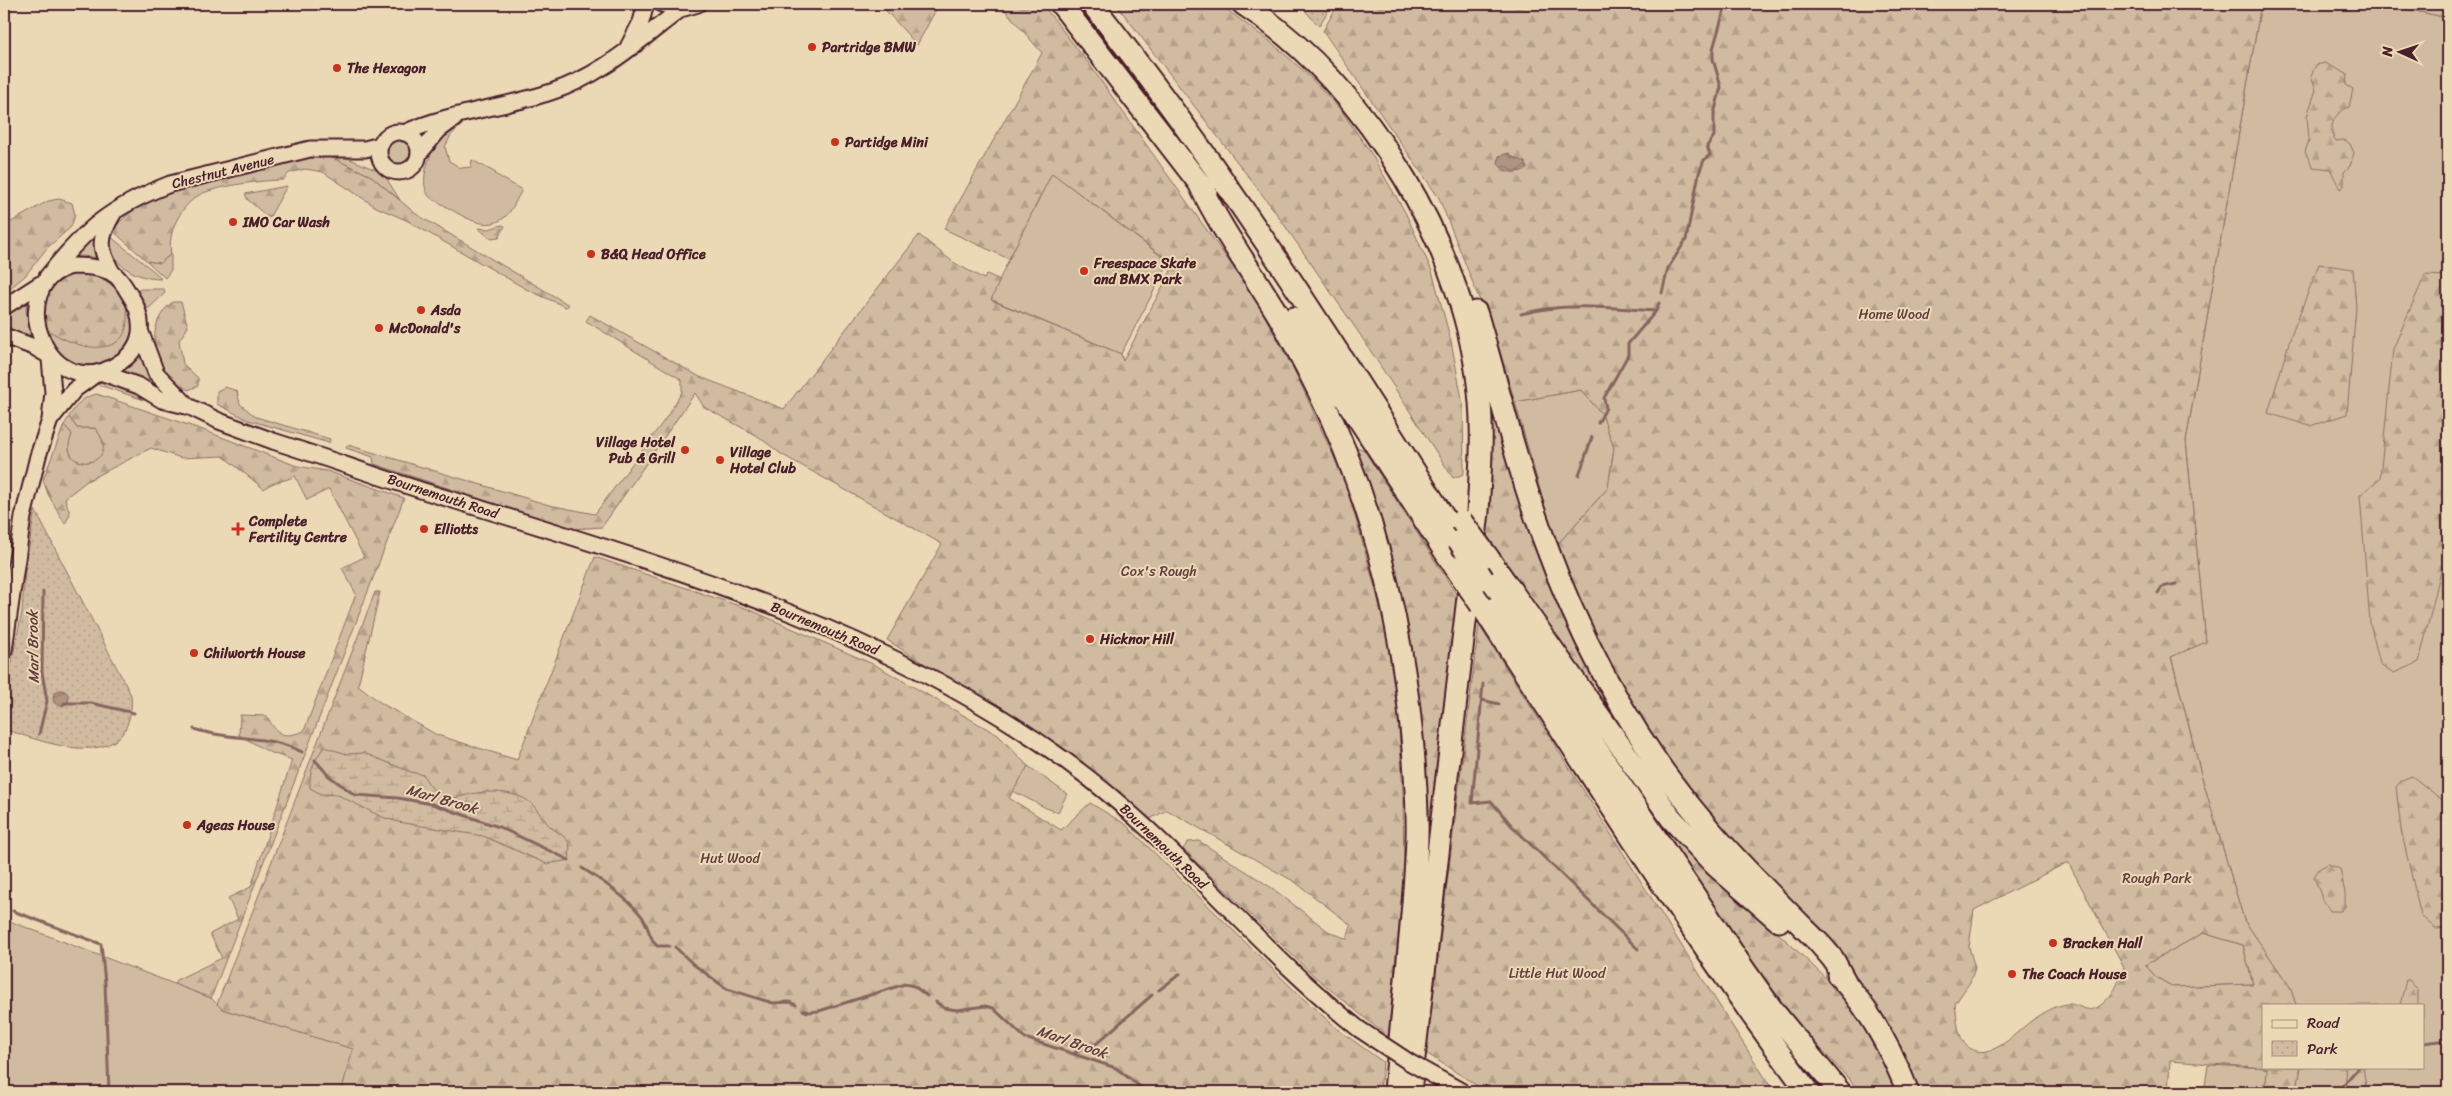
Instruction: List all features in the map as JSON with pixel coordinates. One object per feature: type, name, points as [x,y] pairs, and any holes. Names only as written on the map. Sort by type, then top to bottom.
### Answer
[{"type":"highway","points":[[1061,4],[1198,181],[1320,357],[1677,907],[1746,1009],[1808,1092]]},
{"type":"highway","points":[[1092,4],[1195,137],[1249,215],[1406,458],[1460,531],[1487,556],[1671,818],[1715,865],[1805,943],[1847,985]]},
{"type":"highway","points":[[1243,4],[1298,47],[1343,93],[1372,128],[1424,211],[1450,271],[1466,326],[1478,385],[1481,434],[1478,512],[1410,1092]]},
{"type":"highway","points":[[1198,181],[1212,213],[1278,315],[1322,400],[1352,467],[1383,566],[1397,627],[1410,715],[1415,773],[1417,836],[1412,924],[1395,1092]]},
{"type":"highway","points":[[1424,211],[1442,231],[1474,303],[1538,521],[1555,568],[1594,656],[1612,689],[1657,762],[1705,825],[1735,860],[1833,959],[1847,985],[1880,1032],[1895,1060],[1908,1092]]},
{"type":"highway","points":[[1460,531],[1483,579],[1743,968],[1774,1012],[1840,1092]]},
{"type":"highway","points":[[1677,907],[1713,979],[1791,1092]]},
{"type":"street","points":[[625,52],[641,22],[646,4]]},
{"type":"street","points":[[662,4],[681,9]]},
{"type":"street","points":[[457,117],[439,130],[419,154],[415,164],[403,172],[390,170],[384,166],[379,156],[380,145],[387,136],[436,121],[551,92],[597,71],[681,9],[698,4]]},
{"type":"street","points":[[404,132],[415,140],[419,154]]},
{"type":"street","name":"Chestnut Avenue","points":[[44,280],[93,225],[129,202],[170,184],[310,149],[365,149],[380,145]]},
{"type":"street","name":"Chestnut Avenue","points":[[335,148],[384,166]]},
{"type":"street","points":[[113,274],[105,259],[102,238],[103,230],[115,211]]},
{"type":"street","points":[[4,307],[58,271],[73,266],[91,267],[113,274],[122,281],[137,306],[141,316],[141,333],[131,353],[74,390],[50,420]]},
{"type":"street","points":[[4,650],[14,574],[30,486],[50,420],[53,392],[48,357],[33,324],[32,313],[44,280]]},
{"type":"street","name":"Bournemouth Road","points":[[141,333],[156,373],[190,407]]},
{"type":"street","points":[[4,336],[34,347],[73,371],[100,373]]},
{"type":"street","name":"Bournemouth Road","points":[[100,373],[139,386],[162,400],[190,407],[219,421],[273,441],[749,596],[878,651],[960,693],[1063,759],[1134,814],[1301,981],[1359,1030],[1408,1062],[1463,1092]]},
{"type":"green space","points":[[880,4],[939,4],[917,45]]},
{"type":"green space","name":"Cox's Rough","points":[[1000,4],[1042,4],[1089,64],[1255,298],[1298,378],[1346,484],[1389,637],[1398,712],[1403,794],[1404,876],[1388,1037],[1314,976],[1183,849],[1188,842],[1199,841],[1272,888],[1328,931],[1347,939],[1351,925],[1295,882],[1167,810],[1148,820],[982,700],[887,640],[942,544],[781,454],[759,437],[704,407],[695,393],[602,527],[573,529],[374,464],[373,457],[346,448],[348,445],[549,505],[595,514],[666,418],[682,392],[682,380],[586,321],[590,315],[700,377],[784,409],[919,235],[953,262],[984,279],[987,274],[1000,280],[991,300],[1121,354],[1123,361],[1174,265],[1052,173],[1009,259],[944,229],[1042,53]]},
{"type":"green space","points":[[1116,4],[1219,4],[1272,43],[1308,75],[1340,109],[1369,150],[1405,212],[1432,271],[1451,341],[1463,405],[1464,474],[1453,478],[1359,333],[1274,210]]},
{"type":"green space","points":[[1299,4],[1332,4],[1319,26]]},
{"type":"green space","name":"Home Wood","points":[[1338,4],[2261,4],[2186,441],[2206,642],[2171,657],[2201,774],[2244,920],[2290,987],[2296,1004],[2262,1004],[2262,1068],[2170,1061],[2168,1092],[1918,1092],[1906,1058],[1843,955],[1743,852],[1674,774],[1615,676],[1556,546],[1608,488],[1614,448],[1602,414],[1581,390],[1515,402],[1497,343],[1439,198],[1323,31]],"holes":[[[2068,862],[2124,967],[2115,989],[2108,998],[2094,1009],[2087,1009],[2073,1004],[2051,1009],[2034,1019],[2004,1043],[1986,1051],[1977,1051],[1968,1047],[1962,1039],[1955,1004],[1970,982],[1975,968],[1969,947],[1974,910]],[[2203,933],[2243,945],[2253,984],[2173,987],[2156,977],[2145,965]]]},
{"type":"green space","points":[[2261,4],[2383,4],[2448,18],[2448,1092],[2296,1092],[2301,1068],[2424,1068],[2424,1004],[2296,1004],[2290,987],[2244,920],[2201,774],[2171,656],[2206,642],[2186,441]]},
{"type":"green space","points":[[2383,4],[2448,4],[2448,18]]},
{"type":"green space","points":[[2325,63],[2347,74],[2346,85],[2353,89],[2349,107],[2336,117],[2332,126],[2333,136],[2336,141],[2345,140],[2350,144],[2354,153],[2350,166],[2344,172],[2344,186],[2340,189],[2330,169],[2313,167],[2305,152],[2309,140],[2307,116],[2316,90],[2311,75],[2316,65]]},
{"type":"green space","points":[[463,124],[451,135],[445,147],[449,161],[461,168],[471,167],[472,160],[522,190],[510,211],[498,222],[482,223],[467,218],[432,199],[426,189],[425,180],[428,161],[438,142],[449,130]]},
{"type":"green space","points":[[399,136],[409,141],[414,151],[409,161],[399,166],[389,161],[384,151],[389,141]]},
{"type":"green space","points":[[324,154],[345,157],[383,173],[400,200],[371,176]]},
{"type":"green space","points":[[324,154],[371,176],[416,214],[569,305],[566,307],[526,289],[406,220],[376,207],[323,172],[305,169],[289,173],[283,180],[240,184],[199,195],[186,206],[176,221],[171,237],[171,254],[160,263],[147,261],[113,231],[128,215],[150,200],[178,188],[241,169]]},
{"type":"green space","name":"Freespace Skate and BMX Park","points":[[1051,172],[1169,262],[1121,354],[990,299]]},
{"type":"green space","points":[[287,186],[269,218],[248,200],[245,194]]},
{"type":"green space","points":[[59,199],[72,203],[75,215],[71,227],[47,248],[25,276],[4,293],[4,226],[48,201]]},
{"type":"green space","points":[[502,225],[505,226],[499,237],[490,238],[478,228],[489,229]]},
{"type":"green space","points":[[96,226],[98,258],[83,256],[69,258]]},
{"type":"green space","points":[[111,237],[161,279],[134,273],[119,263],[111,247]]},
{"type":"green space","points":[[171,254],[171,270],[165,278],[147,261],[160,263]]},
{"type":"green space","points":[[2319,264],[2353,269],[2356,307],[2347,414],[2310,426],[2268,413],[2291,336]]},
{"type":"green space","points":[[87,270],[99,272],[116,282],[126,298],[138,328],[126,350],[101,365],[75,364],[54,349],[44,328],[64,339],[126,302],[109,282]]},
{"type":"green space","points":[[87,270],[114,287],[126,304],[127,320],[123,336],[108,346],[79,345],[44,328],[39,301],[58,274]]},
{"type":"green space","points":[[2425,275],[2448,276],[2448,448],[2446,463],[2448,467],[2448,541],[2419,662],[2394,673],[2380,664],[2370,623],[2360,495],[2380,478],[2393,349]]},
{"type":"green space","points":[[140,289],[164,289],[165,293],[148,309],[138,291]]},
{"type":"green space","points":[[27,300],[26,311],[31,335],[4,327],[4,310]]},
{"type":"green space","points":[[173,302],[181,302],[188,327],[179,340],[183,364],[198,378],[198,386],[188,390],[166,372],[156,352],[155,333],[157,324],[166,308]]},
{"type":"green space","points":[[142,348],[166,390],[120,369]]},
{"type":"green space","points":[[108,379],[210,422],[93,383]]},
{"type":"green space","points":[[225,387],[237,391],[240,404],[256,417],[330,439],[329,443],[248,420],[217,404],[217,391]]},
{"type":"green space","points":[[1581,390],[1602,414],[1614,448],[1608,488],[1556,546],[1515,402]]},
{"type":"green space","points":[[97,394],[203,430],[297,466],[327,471],[404,498],[211,998],[174,984],[176,980],[222,958],[210,934],[238,919],[228,898],[251,887],[292,760],[269,752],[239,735],[240,715],[267,716],[281,734],[291,735],[304,731],[356,594],[342,568],[364,557],[329,489],[307,500],[295,476],[272,484],[264,489],[223,456],[181,458],[151,448],[87,481],[65,498],[70,514],[65,524],[48,494],[43,480],[64,425],[72,434],[69,447],[72,457],[78,461],[86,462],[94,461],[100,456],[103,449],[102,440],[95,428],[77,428],[69,417],[80,402]]},
{"type":"green space","points":[[1495,410],[1602,687],[1594,697],[1487,535],[1489,493],[1487,411]]},
{"type":"green space","points":[[69,417],[77,428],[95,428],[102,440],[103,450],[100,457],[94,461],[86,463],[72,457],[69,444],[72,434],[64,425]]},
{"type":"green space","points":[[1355,446],[1364,450],[1460,600],[1436,810],[1427,811],[1353,454]]},
{"type":"green space","points":[[35,510],[131,695],[131,710],[127,725],[118,738],[105,746],[89,748],[52,744],[4,729],[4,699],[22,612],[25,570]]},
{"type":"green space","name":"Hut Wood","points":[[595,557],[748,609],[875,665],[998,735],[1028,766],[1009,798],[1061,830],[1090,803],[1125,824],[1298,994],[1340,1031],[1383,1062],[1380,1092],[341,1092],[353,1049],[222,1009],[217,1004],[375,592],[380,592],[358,685],[381,703],[437,735],[517,760]]},
{"type":"green space","name":"Little Hut Wood","points":[[1479,625],[1774,1092],[1487,1092],[1426,1053]]},
{"type":"green space","points":[[324,747],[347,754],[364,753],[411,772],[424,775],[431,787],[447,797],[454,798],[477,793],[494,792],[512,794],[524,799],[533,806],[551,827],[565,837],[570,847],[569,860],[547,864],[483,836],[398,822],[382,817],[338,795],[321,794],[310,788],[310,777],[317,757]]},
{"type":"green space","points":[[1028,766],[1067,794],[1058,812],[1013,791]]},
{"type":"green space","points":[[1623,772],[1649,808],[1697,863],[1691,874]]},
{"type":"green space","points":[[2412,776],[2442,800],[2448,794],[2448,928],[2436,929],[2421,916],[2401,830],[2396,787],[2402,780]]},
{"type":"green space","points":[[1697,863],[1788,942],[1837,989],[1861,1019],[1899,1092],[1861,1092],[1805,1032],[1756,968],[1691,874]]},
{"type":"green space","points":[[2328,864],[2340,869],[2345,893],[2345,907],[2341,911],[2330,911],[2322,898],[2314,877],[2319,869]]},
{"type":"green space","points":[[4,919],[211,998],[222,1009],[354,1049],[341,1092],[4,1092]]},
{"type":"green space","points":[[2203,933],[2243,945],[2253,984],[2173,987],[2156,977],[2145,965]]},
{"type":"green space","points":[[2406,980],[2409,980],[2418,990],[2418,1004],[2400,1004]]},
{"type":"green space","points":[[2208,1065],[2268,1068],[2266,1082],[2254,1092],[2204,1092]]},
{"type":"green space","name":"Home Wood","points":[[2267,1068],[2301,1068],[2296,1092],[2254,1092],[2266,1082]]},
{"type":"green space","points":[[2345,1068],[2363,1068],[2367,1092],[2347,1092]]},
{"type":"water","points":[[1509,153],[1513,157],[1525,162],[1527,169],[1519,172],[1504,170],[1498,164],[1499,156]]},
{"type":"water","points":[[61,690],[67,692],[69,698],[67,704],[61,706],[55,704],[53,698],[55,692]]},
{"type":"waterway","points":[[1662,293],[1668,268],[1686,240],[1699,173],[1704,160],[1710,155],[1707,146],[1714,136],[1714,114],[1721,87],[1713,59],[1713,49],[1726,4]]},
{"type":"waterway","points":[[1598,423],[1606,408],[1604,398],[1628,355],[1628,344],[1656,311],[1659,303]]},
{"type":"waterway","points":[[1521,314],[1538,310],[1571,307],[1605,307],[1656,311]]},
{"type":"waterway","points":[[1579,475],[1592,437]]},
{"type":"waterway","points":[[2158,593],[2162,587],[2176,584]]},
{"type":"waterway","name":"Marl Brook","points":[[39,734],[47,701],[42,672],[43,592]]},
{"type":"waterway","points":[[1483,684],[1472,803],[1491,801],[1512,826],[1638,949]]},
{"type":"waterway","points":[[1482,700],[1499,704]]},
{"type":"waterway","name":"Marl Brook","points":[[64,703],[91,703],[134,713]]},
{"type":"waterway","name":"Marl Brook","points":[[194,729],[207,733],[277,742],[302,752]]},
{"type":"waterway","name":"Marl Brook","points":[[315,760],[329,776],[355,795],[398,798],[432,804],[499,827],[569,860]]},
{"type":"waterway","name":"Marl Brook","points":[[582,868],[615,890],[631,904],[643,918],[652,940],[657,946],[669,946]]},
{"type":"waterway","points":[[13,911],[101,944],[105,983],[109,1092]]},
{"type":"waterway","name":"Marl Brook","points":[[675,947],[693,964],[727,989],[773,1003],[790,1002],[796,1005]]},
{"type":"waterway","points":[[1159,990],[1180,974]]},
{"type":"waterway","name":"Marl Brook","points":[[803,1010],[808,1012],[819,1011],[905,984],[914,986],[927,996]]},
{"type":"waterway","points":[[1074,1054],[1081,1048],[1096,1044],[1152,995]]},
{"type":"waterway","name":"Marl Brook","points":[[936,1002],[944,1008],[957,1010],[985,1006],[993,1008],[1025,1038],[1116,1068],[1147,1092]]},
{"type":"waterway","points":[[2424,1043],[2448,1040]]},
{"type":"waterway","points":[[2337,1092],[2358,1068]]},
{"type":"place","name":"Partridge BMW","points":[[812,47]]},
{"type":"place","name":"The Hexagon","points":[[337,68]]},
{"type":"place","name":"Partidge Mini","points":[[835,142]]},
{"type":"place","name":"IMO Car Wash","points":[[233,222]]},
{"type":"place","name":"B&Q Head Office","points":[[591,254]]},
{"type":"place","name":"Freespace Skate and BMX Park","points":[[1084,271]]},
{"type":"place","name":"Asda","points":[[421,310]]},
{"type":"place","name":"McDonald's","points":[[379,328]]},
{"type":"place","name":"Village Hotel Pub & Grill","points":[[685,450]]},
{"type":"place","name":"Village Hotel Club","points":[[720,460]]},
{"type":"place","name":"Complete Fertility Centre","points":[[238,529]]},
{"type":"place","name":"Elliotts","points":[[424,529]]},
{"type":"place","name":"Hicknor Hill","points":[[1090,639]]},
{"type":"place","name":"Chilworth House","points":[[194,653]]},
{"type":"place","name":"Ageas House","points":[[187,825]]},
{"type":"place","name":"Bracken Hall","points":[[2053,943]]},
{"type":"place","name":"The Coach House","points":[[2012,974]]},
{"type":"park label","name":"Rough Park","points":[[2157,878]]}]
